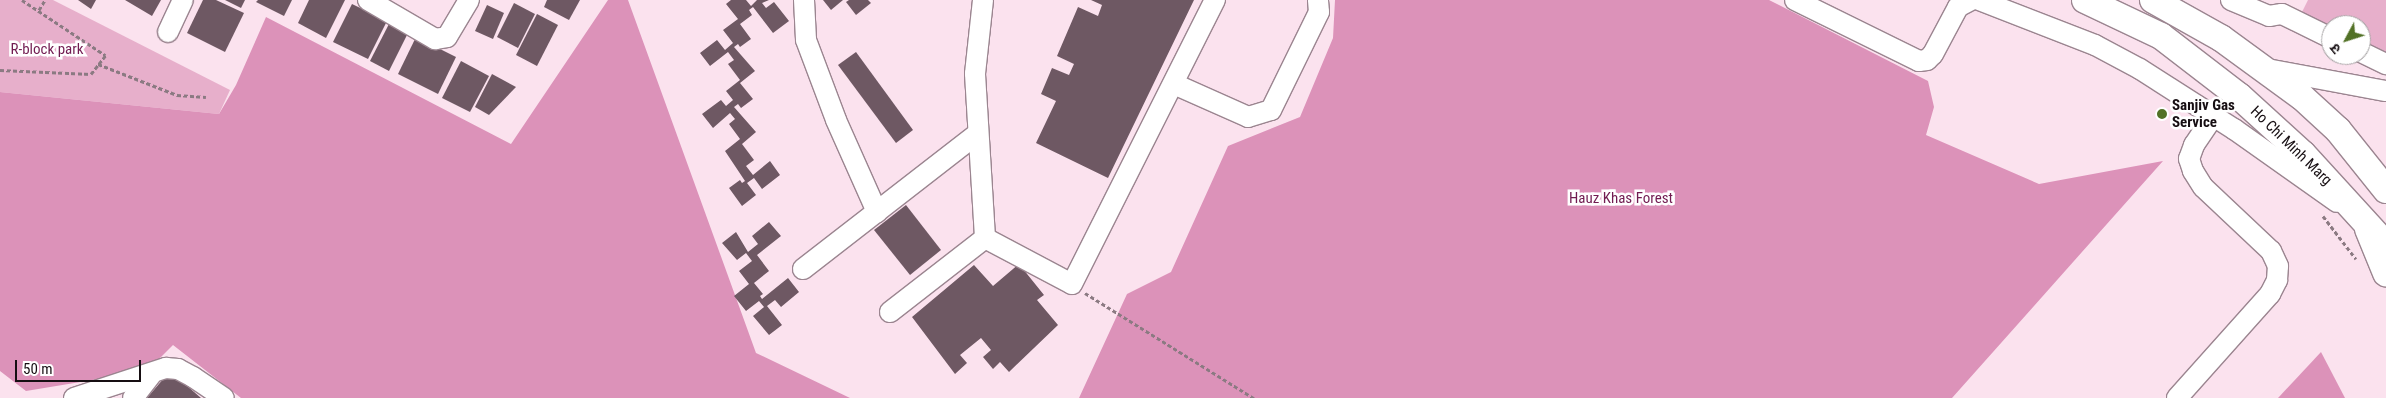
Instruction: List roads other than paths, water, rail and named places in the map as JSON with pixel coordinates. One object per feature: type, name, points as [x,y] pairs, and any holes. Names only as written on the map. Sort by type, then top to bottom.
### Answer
[{"type":"main road","name":"Ho Chi Minh Marg","points":[[2085,0],[2161,36],[2239,96],[2303,154],[2386,245]]},
{"type":"main road","points":[[2153,0],[2221,38],[2265,68],[2338,130],[2386,190]]},
{"type":"main road","points":[[2365,222],[2386,273]]},
{"type":"street","points":[[168,32],[183,0]]},
{"type":"street","points":[[368,0],[435,39],[447,37],[469,0]]},
{"type":"street","points":[[804,0],[806,40],[836,120],[877,212]]},
{"type":"street","points":[[983,0],[974,74],[986,238]]},
{"type":"street","points":[[986,238],[1072,284],[1215,0]]},
{"type":"street","points":[[1174,84],[1248,117],[1271,110],[1319,12],[1318,0]]},
{"type":"street","points":[[1795,0],[1919,61],[1927,60],[1933,54],[1958,7],[1971,0]]},
{"type":"street","points":[[1979,0],[2095,46],[2140,69],[2365,222]]},
{"type":"street","points":[[2231,0],[2269,16],[2282,14],[2321,33]]},
{"type":"street","points":[[2371,57],[2386,64]]},
{"type":"street","points":[[2265,68],[2353,86],[2384,87]]},
{"type":"street","points":[[2177,398],[2270,294],[2277,280],[2278,266],[2271,252],[2203,187],[2193,171],[2190,159],[2194,145],[2213,118]]},
{"type":"street","points":[[803,269],[977,134]]},
{"type":"street","points":[[890,312],[986,238]]},
{"type":"street","points":[[74,398],[151,375],[166,368],[178,369],[224,398]]},
{"type":"street","points":[[133,398],[151,375]]},
{"type":"place","name":"Sanjiv Gas Service","points":[[2162,114]]},
{"type":"park label","name":"R-block park","points":[[47,50]]},
{"type":"park label","name":"Hauz Khas Forest","points":[[1621,199]]}]
